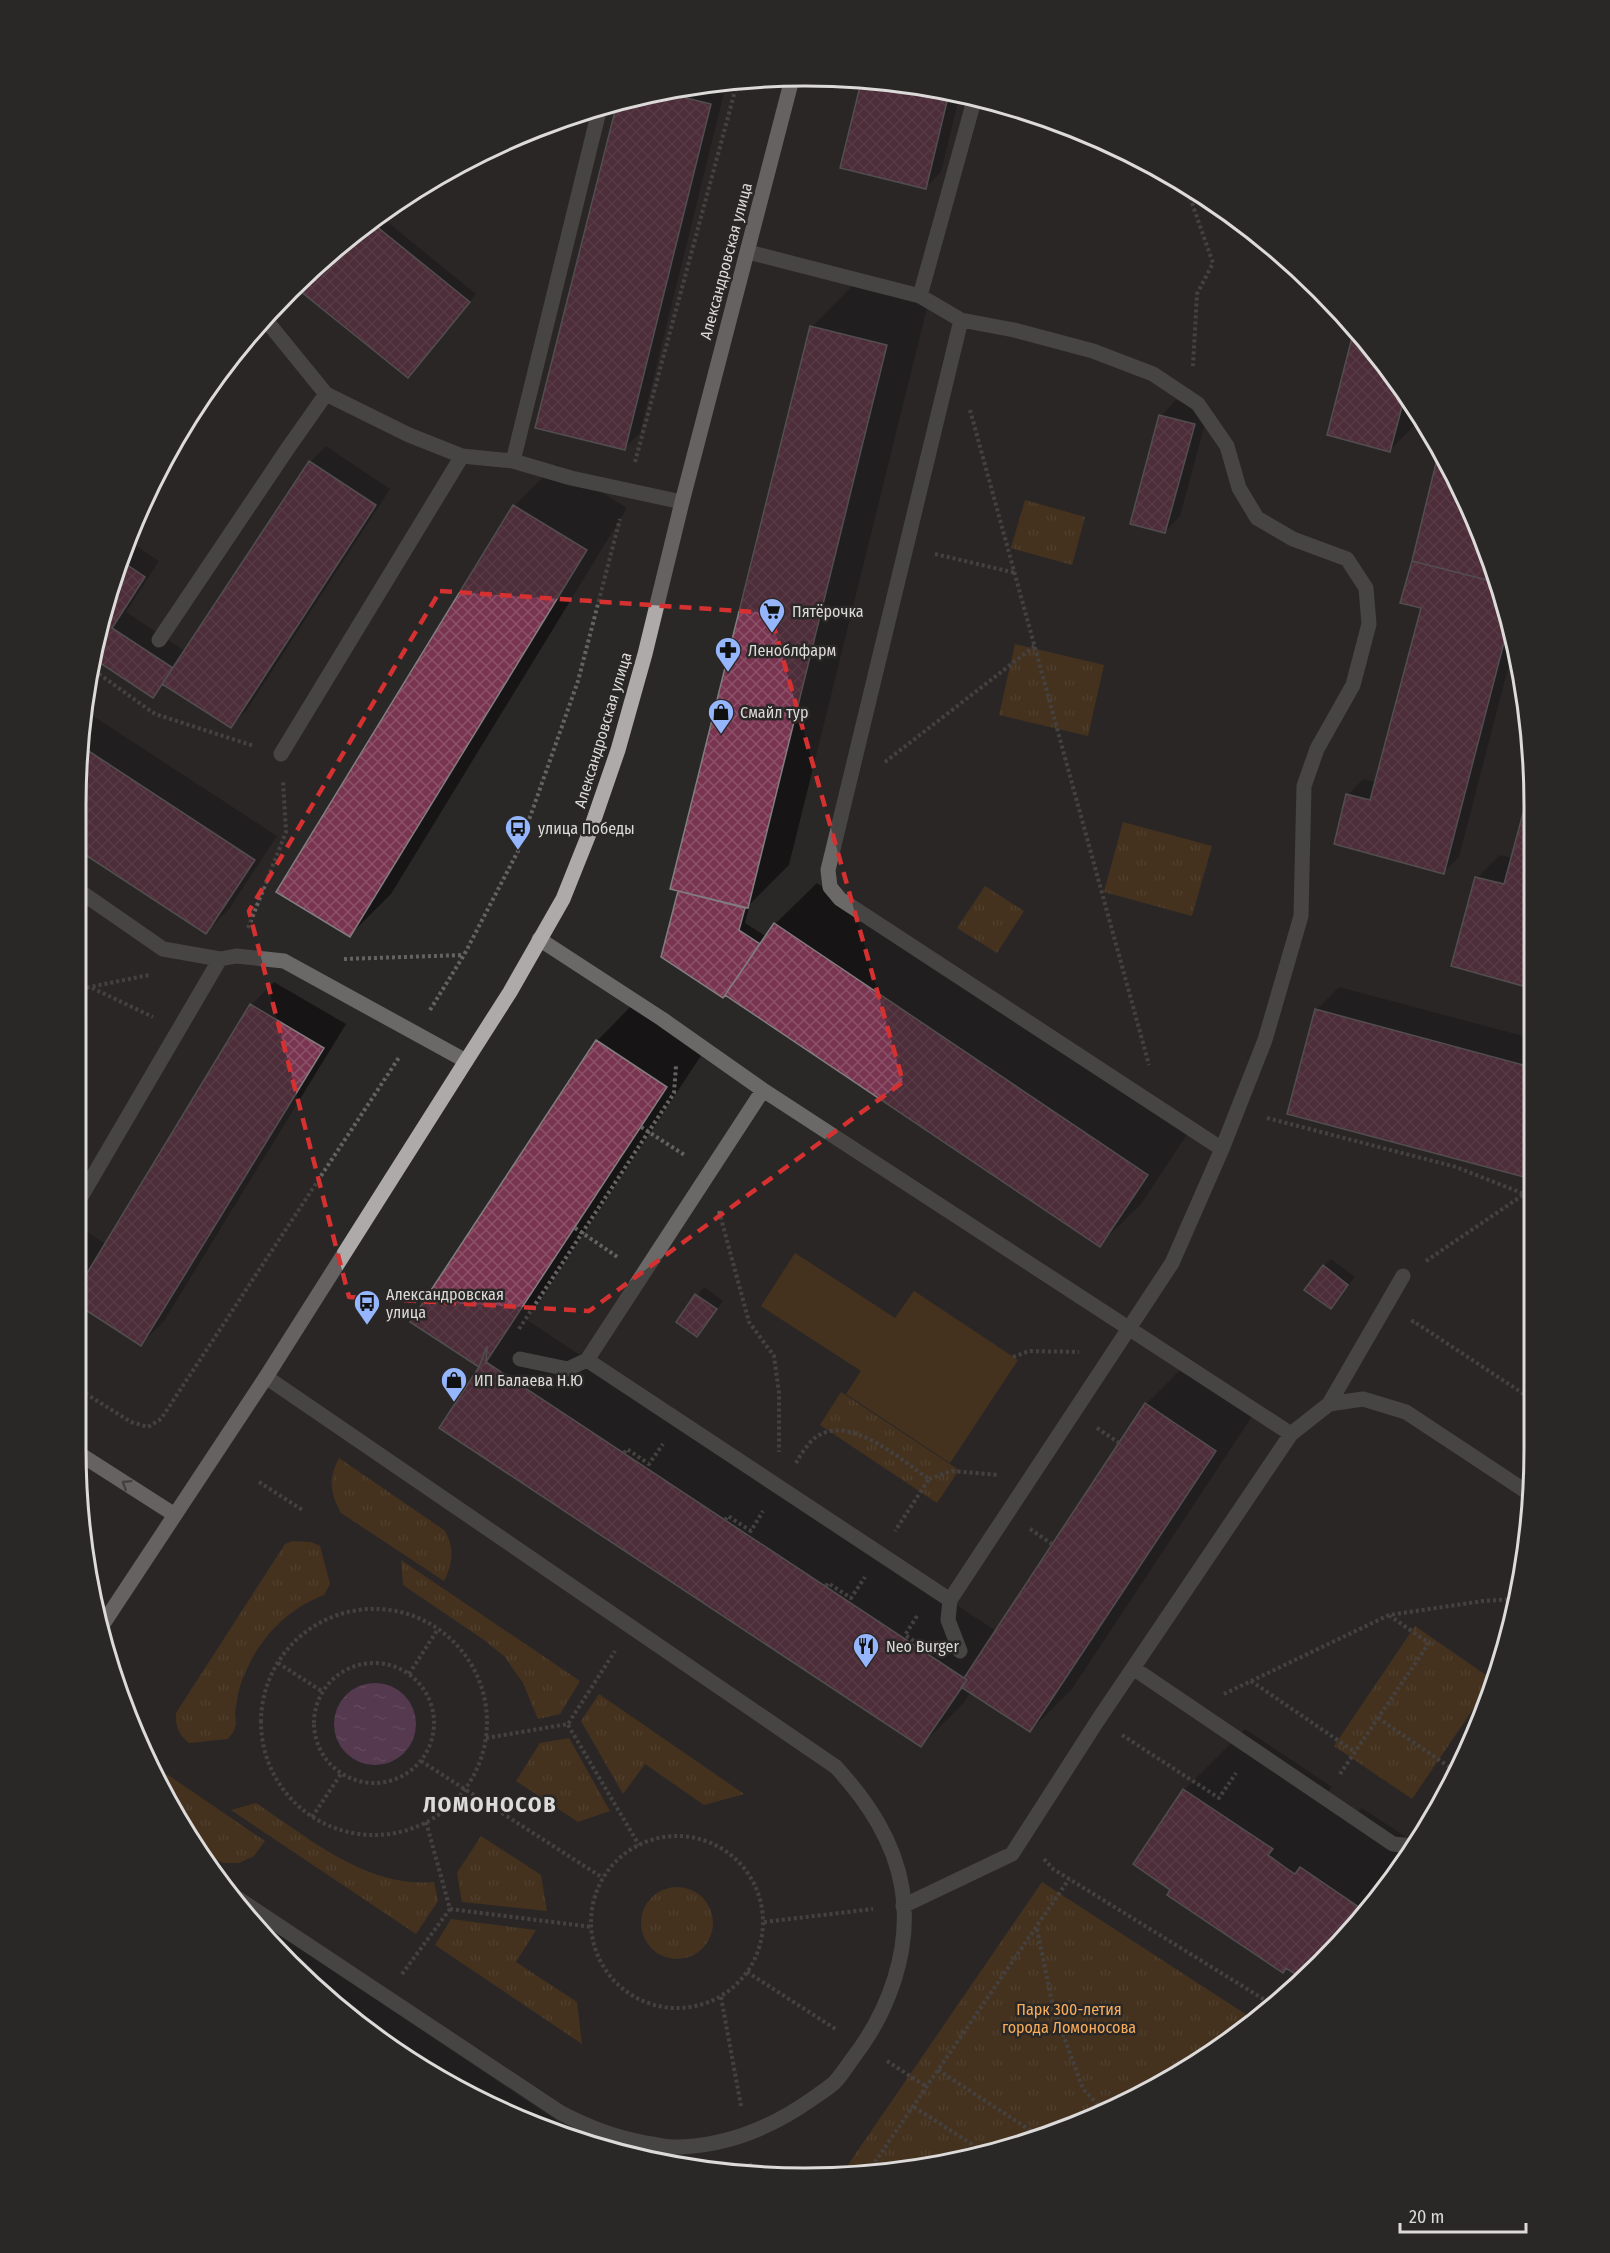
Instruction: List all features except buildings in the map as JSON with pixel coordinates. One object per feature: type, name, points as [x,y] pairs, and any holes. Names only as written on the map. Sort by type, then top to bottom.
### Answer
[{"type":"main road","name":"Александровская улица","points":[[105,1614],[175,1515],[266,1377],[510,992],[563,899],[589,834],[618,750],[645,654],[790,86]]},
{"type":"main road","points":[[86,1458],[175,1515]]},
{"type":"street","points":[[920,296],[973,106]]},
{"type":"street","points":[[513,461],[598,117]]},
{"type":"street","points":[[747,252],[920,296],[961,320],[1014,330],[1093,351],[1153,374],[1198,404],[1227,446],[1239,488],[1257,518],[1293,539],[1347,559],[1366,588],[1369,624],[1353,686],[1317,749],[1304,786],[1301,916],[1265,1040],[1222,1149],[1172,1263],[950,1600],[948,1620],[960,1651]]},
{"type":"street","points":[[961,320],[828,870],[830,887],[840,899],[1222,1149]]},
{"type":"street","points":[[270,325],[326,394],[409,435],[462,456],[513,461],[627,491],[682,502]]},
{"type":"street","points":[[159,640],[326,394]]},
{"type":"street","points":[[281,754],[462,456]]},
{"type":"street","points":[[86,896],[163,949],[228,958],[284,961],[466,1061]]},
{"type":"street","points":[[539,939],[662,1019],[762,1090],[1291,1434]]},
{"type":"street","points":[[86,1188],[179,1030],[228,958]]},
{"type":"street","points":[[520,1359],[568,1369],[587,1360],[762,1090]]},
{"type":"street","points":[[903,1906],[1012,1854],[1098,1720],[1291,1434],[1329,1404],[1403,1276]]},
{"type":"street","points":[[587,1360],[950,1600]]},
{"type":"street","points":[[253,1908],[561,2113],[591,2129],[671,2147],[712,2144],[746,2135],[793,2112],[834,2083],[863,2046],[888,1998],[900,1964],[904,1927],[902,1888],[886,1838],[874,1815],[836,1767],[266,1377]]},
{"type":"street","points":[[1329,1404],[1363,1399],[1406,1412],[1523,1489]]},
{"type":"street","points":[[1133,1668],[1393,1844],[1405,1845]]},
{"type":"path","points":[[86,1394],[131,1422],[148,1427],[161,1419],[416,1032],[464,955],[518,851],[578,681],[735,89]]},
{"type":"path","points":[[1190,198],[1213,263],[1197,294],[1191,399]]},
{"type":"path","points":[[951,362],[975,420],[1161,1110]]},
{"type":"path","points":[[906,547],[1016,573]]},
{"type":"path","points":[[851,773],[883,763],[1036,645]]},
{"type":"path","points":[[98,673],[155,714],[281,754],[286,832],[228,958]]},
{"type":"path","points":[[340,959],[464,955]]},
{"type":"path","points":[[91,988],[179,1030]]},
{"type":"path","points":[[520,1359],[505,1349],[674,1093]]},
{"type":"path","points":[[1237,1110],[1456,1167],[1523,1195]]},
{"type":"path","points":[[641,1127],[707,1176],[749,1322],[774,1356],[779,1393],[779,1487]]},
{"type":"path","points":[[1403,1276],[1523,1195]]},
{"type":"path","points":[[575,1228],[644,1274]]},
{"type":"path","points":[[1407,1330],[1413,1321],[1524,1394]]},
{"type":"path","points":[[1013,1357],[1029,1350],[1116,1351]]},
{"type":"path","points":[[779,1487],[805,1449],[817,1436],[836,1429],[863,1435],[929,1479]]},
{"type":"path","points":[[624,1453],[627,1449],[642,1459]]},
{"type":"path","points":[[880,1554],[929,1479],[952,1471],[1031,1477]]},
{"type":"path","points":[[259,1482],[304,1511]]},
{"type":"path","points":[[725,1520],[728,1516],[743,1526]]},
{"type":"path","points":[[826,1586],[828,1583],[844,1593]]},
{"type":"path","points":[[1191,1707],[1211,1700],[1389,1615],[1508,1599]]},
{"type":"path","points":[[356,1611],[394,1611],[418,1618],[438,1629],[466,1656],[478,1678],[485,1701],[486,1738],[476,1770],[465,1790],[447,1808],[426,1822],[402,1832],[369,1835],[337,1829],[312,1817],[280,1786],[263,1743],[261,1729],[263,1701],[271,1675],[278,1663],[296,1641],[317,1625],[356,1611]]},
{"type":"path","points":[[1324,1797],[1429,1643],[1389,1615]]},
{"type":"path","points":[[486,1738],[568,1724],[631,1626]]},
{"type":"path","points":[[409,1674],[438,1629]]},
{"type":"path","points":[[910,1638],[926,1649]]},
{"type":"path","points":[[278,1663],[323,1692]]},
{"type":"path","points":[[379,1663],[409,1674],[426,1694],[434,1718],[431,1743],[421,1761],[408,1773],[389,1782],[368,1783],[341,1774],[326,1760],[316,1741],[315,1712],[323,1692],[338,1675],[357,1665],[379,1663]]},
{"type":"path","points":[[1251,1681],[1355,1752]]},
{"type":"path","points":[[1378,1718],[1449,1767]]},
{"type":"path","points":[[1098,1720],[1220,1798]]},
{"type":"path","points":[[568,1724],[639,1845]]},
{"type":"path","points":[[421,1761],[603,1878]]},
{"type":"path","points":[[312,1817],[341,1774]]},
{"type":"path","points":[[426,1822],[450,1909]]},
{"type":"path","points":[[665,1837],[687,1837],[707,1841],[726,1851],[742,1865],[754,1882],[761,1901],[764,1922],[761,1943],[740,1982],[721,1997],[700,2006],[678,2009],[655,2006],[634,1997],[616,1983],[603,1965],[594,1944],[592,1927],[595,1900],[603,1878],[621,1857],[639,1845],[665,1837]]},
{"type":"path","points":[[1023,1837],[1053,1869],[1265,2001]]},
{"type":"path","points":[[874,2164],[1070,1879]]},
{"type":"path","points":[[764,1922],[903,1906]]},
{"type":"path","points":[[450,1909],[592,1927]]},
{"type":"path","points":[[385,1996],[450,1909]]},
{"type":"path","points":[[1037,1928],[1053,2007],[1083,2089],[1098,2105]]},
{"type":"path","points":[[721,1997],[746,2135]]},
{"type":"path","points":[[938,2070],[1031,2131]]},
{"type":"path","points":[[914,2106],[977,2146]]},
{"type":"highlighted area","points":[[440,591],[770,613],[903,1082],[589,1311],[349,1297],[249,911]]},
{"type":"green space","points":[[1025,500],[1085,517],[1072,565],[1011,548]]},
{"type":"green space","points":[[1015,644],[1104,665],[1088,736],[999,715]]},
{"type":"green space","points":[[1123,822],[1212,846],[1192,916],[1104,892]]},
{"type":"green space","points":[[985,886],[1024,911],[997,953],[957,928]]},
{"type":"green space","points":[[795,1253],[895,1318],[914,1291],[1018,1360],[950,1463],[846,1394],[861,1371],[761,1306]]},
{"type":"green space","points":[[841,1392],[959,1470],[937,1503],[820,1425]]},
{"type":"green space","points":[[339,1458],[444,1530],[450,1542],[452,1555],[444,1581],[341,1513],[334,1499],[332,1486],[333,1473]]},
{"type":"green space","points":[[293,1541],[311,1542],[320,1546],[330,1584],[324,1595],[308,1602],[281,1622],[259,1648],[243,1678],[237,1699],[236,1725],[228,1739],[189,1743],[178,1730],[176,1713],[285,1544]]},
{"type":"green space","points":[[401,1560],[580,1681],[560,1714],[538,1719],[523,1683],[504,1656],[403,1585]]},
{"type":"green space","points":[[1415,1626],[1487,1676],[1477,1703],[1412,1799],[1334,1746]]},
{"type":"green space","points":[[599,1694],[744,1794],[704,1805],[645,1764],[623,1794],[581,1721]]},
{"type":"green space","points":[[569,1738],[610,1811],[578,1822],[516,1781],[540,1743]]},
{"type":"green space","points":[[164,1775],[265,1841],[254,1856],[239,1863],[223,1863],[215,1859],[207,1848]]},
{"type":"green space","points":[[256,1803],[318,1845],[362,1869],[409,1882],[434,1882],[438,1901],[416,1934],[231,1810]]},
{"type":"green space","points":[[481,1836],[541,1875],[547,1911],[462,1902],[457,1873]]},
{"type":"green space","name":"Парк 300-летия города Ломоносова","points":[[1042,1882],[1247,2015],[1165,2071],[1080,2113],[991,2143],[945,2154],[847,2166]]},
{"type":"green space","points":[[677,1887],[697,1893],[707,1903],[713,1923],[707,1943],[697,1953],[677,1959],[657,1953],[647,1943],[641,1923],[647,1903],[657,1893]]},
{"type":"green space","points":[[451,1919],[536,1930],[516,1962],[577,2002],[582,2044],[435,1945]]},
{"type":"water","points":[[375,1683],[391,1687],[404,1695],[412,1708],[416,1724],[412,1740],[404,1753],[391,1761],[375,1765],[359,1761],[346,1753],[338,1740],[334,1724],[338,1708],[346,1695],[359,1687]]},
{"type":"place","name":"Пятёрочка","points":[[772,634]]},
{"type":"place","name":"Леноблфарм","points":[[728,673]]},
{"type":"place","name":"Смайл тур","points":[[721,735]]},
{"type":"place","name":"улица Победы","points":[[518,851]]},
{"type":"place","name":"Александровская улица","points":[[367,1326]]},
{"type":"place","name":"ИП Балаева Н.Ю","points":[[454,1403]]},
{"type":"place","name":"Neo Burger","points":[[866,1669]]},
{"type":"district","name":"ЛОМОНОСОВ","points":[[490,1804]]}]
